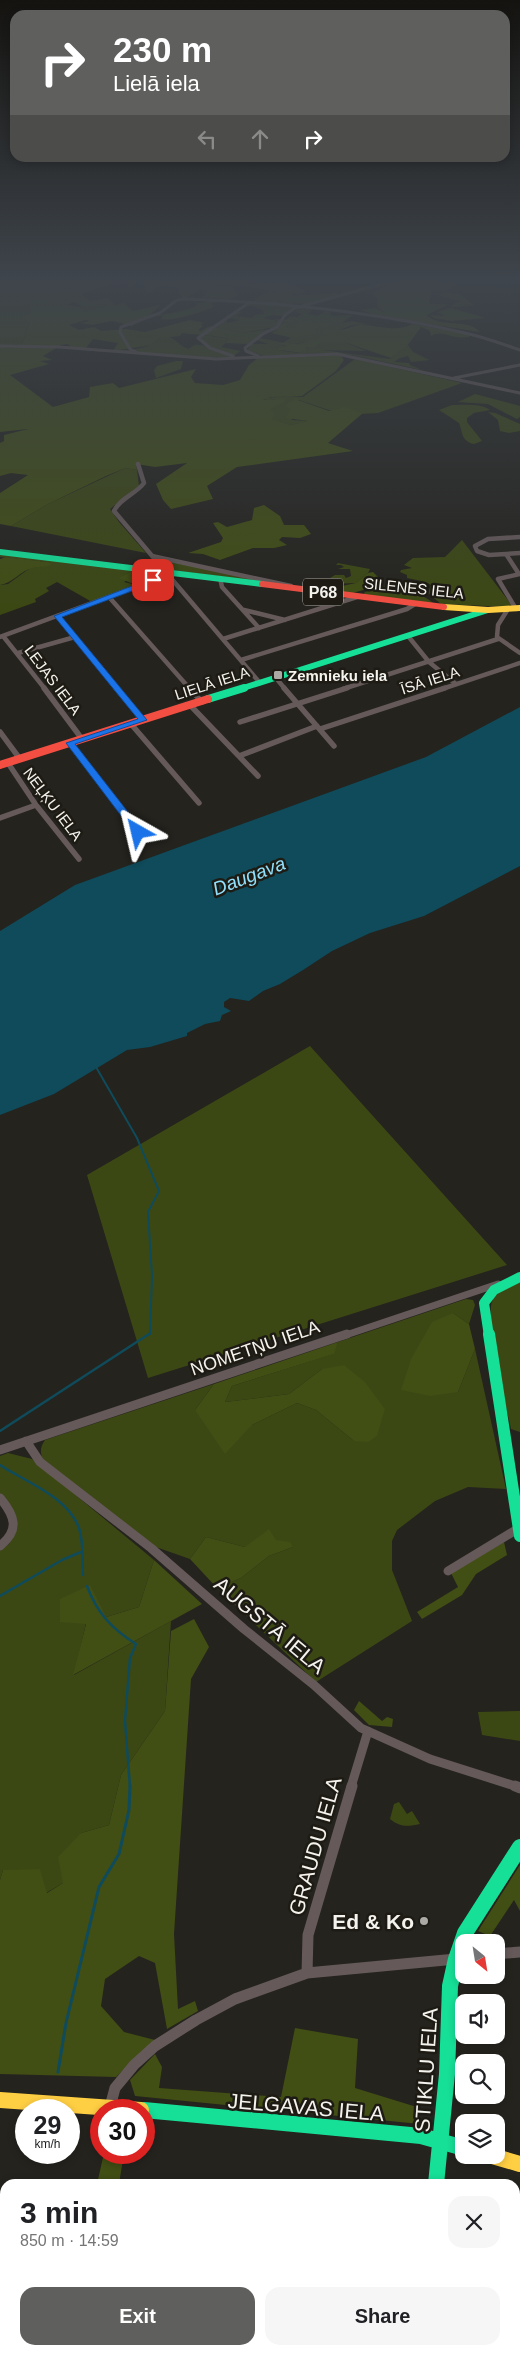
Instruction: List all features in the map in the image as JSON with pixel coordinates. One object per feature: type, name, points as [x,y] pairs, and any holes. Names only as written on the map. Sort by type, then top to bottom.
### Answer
[{"type":"street","points":[[496,388],[520,393]]},
{"type":"street","points":[[138,464],[144,483],[140,490],[117,504],[114,511],[164,573],[260,683]]},
{"type":"street","points":[[520,537],[485,540],[477,544],[476,549],[489,555],[520,553]]},
{"type":"street","name":"P68","points":[[0,552],[164,573]]},
{"type":"street","points":[[498,639],[498,625],[514,609],[499,577],[519,574],[506,554]]},
{"type":"street","points":[[152,556],[288,584],[297,589]]},
{"type":"street","points":[[1,637],[109,597],[164,573]]},
{"type":"street","name":"SILENES IELA","points":[[164,573],[220,578],[415,604],[488,610]]},
{"type":"street","points":[[220,578],[222,587],[259,628]]},
{"type":"street","points":[[109,597],[202,702]]},
{"type":"street","points":[[222,639],[357,597]]},
{"type":"street","points":[[241,660],[407,609],[415,604]]},
{"type":"street","points":[[452,608],[461,613],[459,620]]},
{"type":"street","name":"LIELĀ IELA","points":[[4,764],[488,610],[514,609]]},
{"type":"street","points":[[244,610],[285,620]]},
{"type":"street","points":[[277,617],[288,615],[292,618]]},
{"type":"street","points":[[58,616],[143,720]]},
{"type":"street","points":[[408,636],[429,662],[456,684]]},
{"type":"street","name":"LEJAS IELA","points":[[1,637],[18,653],[82,739]]},
{"type":"street","points":[[18,653],[75,637]]},
{"type":"street","points":[[498,639],[520,653]]},
{"type":"street","points":[[240,722],[498,639]]},
{"type":"street","name":"ĪSĀ IELA","points":[[239,756],[318,728],[520,663]]},
{"type":"street","points":[[276,678],[334,746]]},
{"type":"street","points":[[190,706],[258,776]]},
{"type":"street","points":[[131,724],[199,803]]},
{"type":"street","points":[[0,732],[20,759]]},
{"type":"street","points":[[70,743],[138,832]]},
{"type":"street","name":"NEĻĶU IELA","points":[[4,764],[79,860]]},
{"type":"street","points":[[0,818],[36,805]]},
{"type":"street","name":"NOMETŅU IELA","points":[[0,1450],[520,1277]]},
{"type":"street","points":[[448,1571],[519,1532],[484,1312],[486,1298],[506,1282]]},
{"type":"street","name":"AUGSTĀ IELA","points":[[26,1442],[40,1462],[151,1548],[244,1629],[314,1685],[349,1719],[368,1732],[430,1759],[520,1788]]},
{"type":"street","points":[[0,1498],[11,1517],[14,1529],[10,1538],[0,1546]]},
{"type":"street","name":"GRAUDU IELA","points":[[307,1973],[308,1935],[368,1732]]},
{"type":"street","name":"STIKLU IELA","points":[[465,1934],[520,1847]]},
{"type":"street","points":[[505,1953],[520,1952]]},
{"type":"street","points":[[112,2099],[115,2088],[134,2065],[155,2046],[196,2020],[235,1999],[307,1973],[455,1958]]},
{"type":"street","name":"STIKLU IELA","points":[[436,2179],[447,2074],[450,1986],[455,1972]]},
{"type":"street","name":"JELGAVAS IELA","points":[[0,2100],[90,2106]]},
{"type":"street","name":"JELGAVAS IELA","points":[[155,2111],[421,2136],[455,2146]]},
{"type":"street","points":[[505,2160],[520,2164]]},
{"type":"green space","points":[[0,388],[27,388],[53,407],[89,397],[90,388],[313,388],[302,396],[271,397],[263,400],[284,399],[285,401],[271,409],[275,415],[272,419],[291,425],[308,421],[286,418],[290,409],[285,405],[295,399],[329,411],[344,407],[363,413],[328,443],[353,451],[237,467],[207,486],[213,499],[171,509],[163,500],[156,484],[187,463],[155,467],[136,464],[137,470],[125,468],[106,476],[48,504],[11,526],[0,524],[0,493],[28,475],[11,473],[0,476],[0,443],[4,441],[4,435],[28,429],[0,432]]},
{"type":"green space","points":[[316,388],[448,388],[378,413],[359,414],[340,408],[332,411],[299,400],[290,409],[292,420],[309,421],[291,425],[271,419],[271,409],[275,399],[267,401],[264,398],[303,397]]},
{"type":"green space","points":[[475,394],[520,406],[520,417],[517,419],[488,404],[458,402]]},
{"type":"green space","points":[[452,405],[477,405],[490,410],[474,413],[467,418],[467,422],[482,441],[474,444],[467,441],[463,436],[459,423],[439,410]]},
{"type":"green space","points":[[488,412],[495,413],[520,424],[520,431],[509,433],[500,431],[498,420]]},
{"type":"green space","points":[[125,468],[137,470],[139,486],[110,509],[146,553],[11,526],[48,504]]},
{"type":"green space","points":[[264,505],[280,516],[284,525],[304,525],[311,534],[300,538],[282,537],[279,540],[287,545],[274,548],[253,548],[220,560],[203,554],[188,553],[221,542],[223,538],[213,523],[218,522],[227,527],[252,520],[254,508]]},
{"type":"green space","points":[[462,540],[511,604],[510,607],[441,604],[428,593],[431,585],[407,578],[407,575],[400,572],[401,570],[412,568],[404,565],[413,558],[445,557]]},
{"type":"green space","points":[[0,554],[139,571],[124,582],[136,585],[92,602],[57,582],[46,588],[49,591],[35,599],[36,602],[0,615],[0,585],[8,584],[30,568],[47,562],[0,557]]},
{"type":"green space","points":[[6,557],[52,564],[35,567],[0,585],[0,559]]},
{"type":"green space","points":[[155,557],[285,585],[165,569]]},
{"type":"green space","points":[[338,563],[370,569],[356,583],[303,585],[303,582],[325,581],[335,575],[344,575],[346,578],[351,576],[350,569],[338,569],[344,567],[336,565]]},
{"type":"green space","points":[[131,572],[145,572],[159,577],[136,585],[119,578]]},
{"type":"green space","points":[[373,572],[379,578],[379,580],[376,580],[376,586],[353,593],[343,593],[337,587],[356,583],[368,573]]},
{"type":"green space","points":[[392,586],[396,589],[392,590],[395,592],[415,594],[433,603],[363,595],[365,592],[380,587]]},
{"type":"green space","points":[[310,1046],[507,1265],[148,1378],[87,1175]]},
{"type":"green space","points":[[520,1282],[520,1432],[511,1429],[494,1344],[491,1312],[492,1302],[497,1294],[503,1289]]},
{"type":"green space","points":[[466,1299],[473,1300],[475,1305],[469,1324],[453,1313],[458,1392],[475,1349],[506,1489],[468,1487],[435,1501],[397,1530],[392,1541],[392,1570],[412,1621],[316,1682],[217,1588],[241,1578],[269,1556],[293,1547],[245,1547],[206,1537],[190,1559],[153,1546],[45,1463],[42,1457],[41,1449],[45,1440],[214,1384],[195,1410],[252,1425],[297,1403],[316,1410],[354,1441],[322,1369],[289,1394],[225,1402],[232,1386],[333,1354],[338,1342]]},
{"type":"green space","points":[[453,1313],[469,1324],[475,1349],[458,1392],[430,1396],[401,1390],[411,1359],[432,1322]]},
{"type":"green space","points":[[338,1342],[334,1354],[232,1386],[225,1402],[289,1394],[322,1369],[344,1365],[365,1382],[385,1409],[377,1436],[368,1442],[354,1441],[316,1410],[297,1403],[252,1425],[225,1454],[195,1410],[214,1384]]},
{"type":"green space","points":[[8,1453],[32,1459],[154,1560],[139,1607],[86,1623],[74,1675],[171,1621],[165,1711],[121,1775],[109,1825],[81,1833],[63,1883],[46,1893],[3,1870],[0,1880],[0,1549],[9,1544],[16,1531],[0,1495],[0,1456]]},
{"type":"green space","points":[[269,1529],[276,1540],[290,1542],[293,1547],[269,1556],[241,1578],[217,1588],[190,1559],[206,1537],[245,1547]]},
{"type":"green space","points":[[504,1542],[507,1555],[476,1574],[462,1595],[422,1619],[417,1612],[458,1587],[451,1573]]},
{"type":"green space","points":[[154,1560],[202,1604],[73,1675],[86,1624],[60,1622],[60,1599],[90,1585],[106,1617],[139,1607]]},
{"type":"green space","points":[[194,1619],[209,1647],[191,1679],[174,1934],[178,2009],[195,2001],[198,2011],[167,2029],[155,1963],[139,1956],[105,1979],[101,2006],[124,2032],[155,2040],[116,2077],[0,2074],[0,1880],[3,1870],[40,1869],[47,1893],[63,1883],[58,1857],[81,1833],[109,1825],[121,1775],[165,1711],[171,1631]]},
{"type":"green space","points":[[359,1701],[382,1721],[387,1717],[393,1719],[392,1727],[369,1725],[354,1710]]},
{"type":"green space","points":[[520,1711],[520,1741],[482,1735],[478,1712]]},
{"type":"green space","points":[[399,1802],[407,1814],[412,1811],[420,1824],[404,1826],[390,1819],[394,1804]]},
{"type":"green space","points":[[520,1865],[520,1911],[514,1900],[491,1934],[478,1931]]},
{"type":"green space","points":[[295,2028],[358,2039],[355,2088],[420,2108],[420,2124],[135,2096],[130,2080],[155,2054],[162,2067],[159,2088],[281,2097]]},
{"type":"green space","points":[[102,2164],[122,2164],[120,2179],[98,2179]]},
{"type":"water","name":"Daugava","points":[[520,707],[520,866],[424,916],[370,933],[332,951],[249,1001],[230,998],[224,1002],[224,1007],[231,1011],[222,1015],[220,1021],[205,1024],[187,1033],[187,1036],[150,1047],[127,1050],[54,1094],[0,1115],[0,931],[75,885],[426,757]]},
{"type":"waterway","points":[[96,1067],[137,1138],[159,1191],[148,1212],[152,1276],[150,1334],[147,1336]]},
{"type":"waterway","points":[[0,1431],[149,1334]]},
{"type":"waterway","points":[[0,1465],[45,1491],[66,1507],[74,1517],[82,1540],[83,1575]]},
{"type":"waterway","points":[[0,1596],[62,1560],[81,1552]]},
{"type":"waterway","points":[[87,1586],[95,1604],[106,1620],[136,1644],[130,1658],[125,1721],[130,1787]]},
{"type":"waterway","points":[[58,2072],[66,2023],[99,1887],[119,1854],[129,1810],[130,1787]]},
{"type":"traffic: fast","points":[[0,552],[262,584]]},
{"type":"traffic: fast","points":[[208,699],[488,610]]},
{"type":"traffic: fast","points":[[520,1277],[494,1290],[484,1303],[520,1536]]},
{"type":"traffic: fast","points":[[436,2179],[447,2074],[450,1986],[456,1959],[465,1933],[520,1847]]},
{"type":"traffic: fast","points":[[155,2111],[421,2136],[455,2145]]},
{"type":"traffic: slow","points":[[444,607],[488,610],[520,608]]},
{"type":"traffic: slow","points":[[0,2100],[90,2106]]},
{"type":"traffic: slow","points":[[505,2160],[520,2164]]},
{"type":"traffic: jam","points":[[262,584],[444,607]]},
{"type":"traffic: jam","points":[[0,765],[208,699]]},
{"type":"place","name":"Zemnieku iela","points":[[278,675]]},
{"type":"place","name":"Ed & Ko","points":[[424,1921]]},
{"type":"route","points":[[138,832],[70,743],[143,720],[58,616],[153,580]]}]
